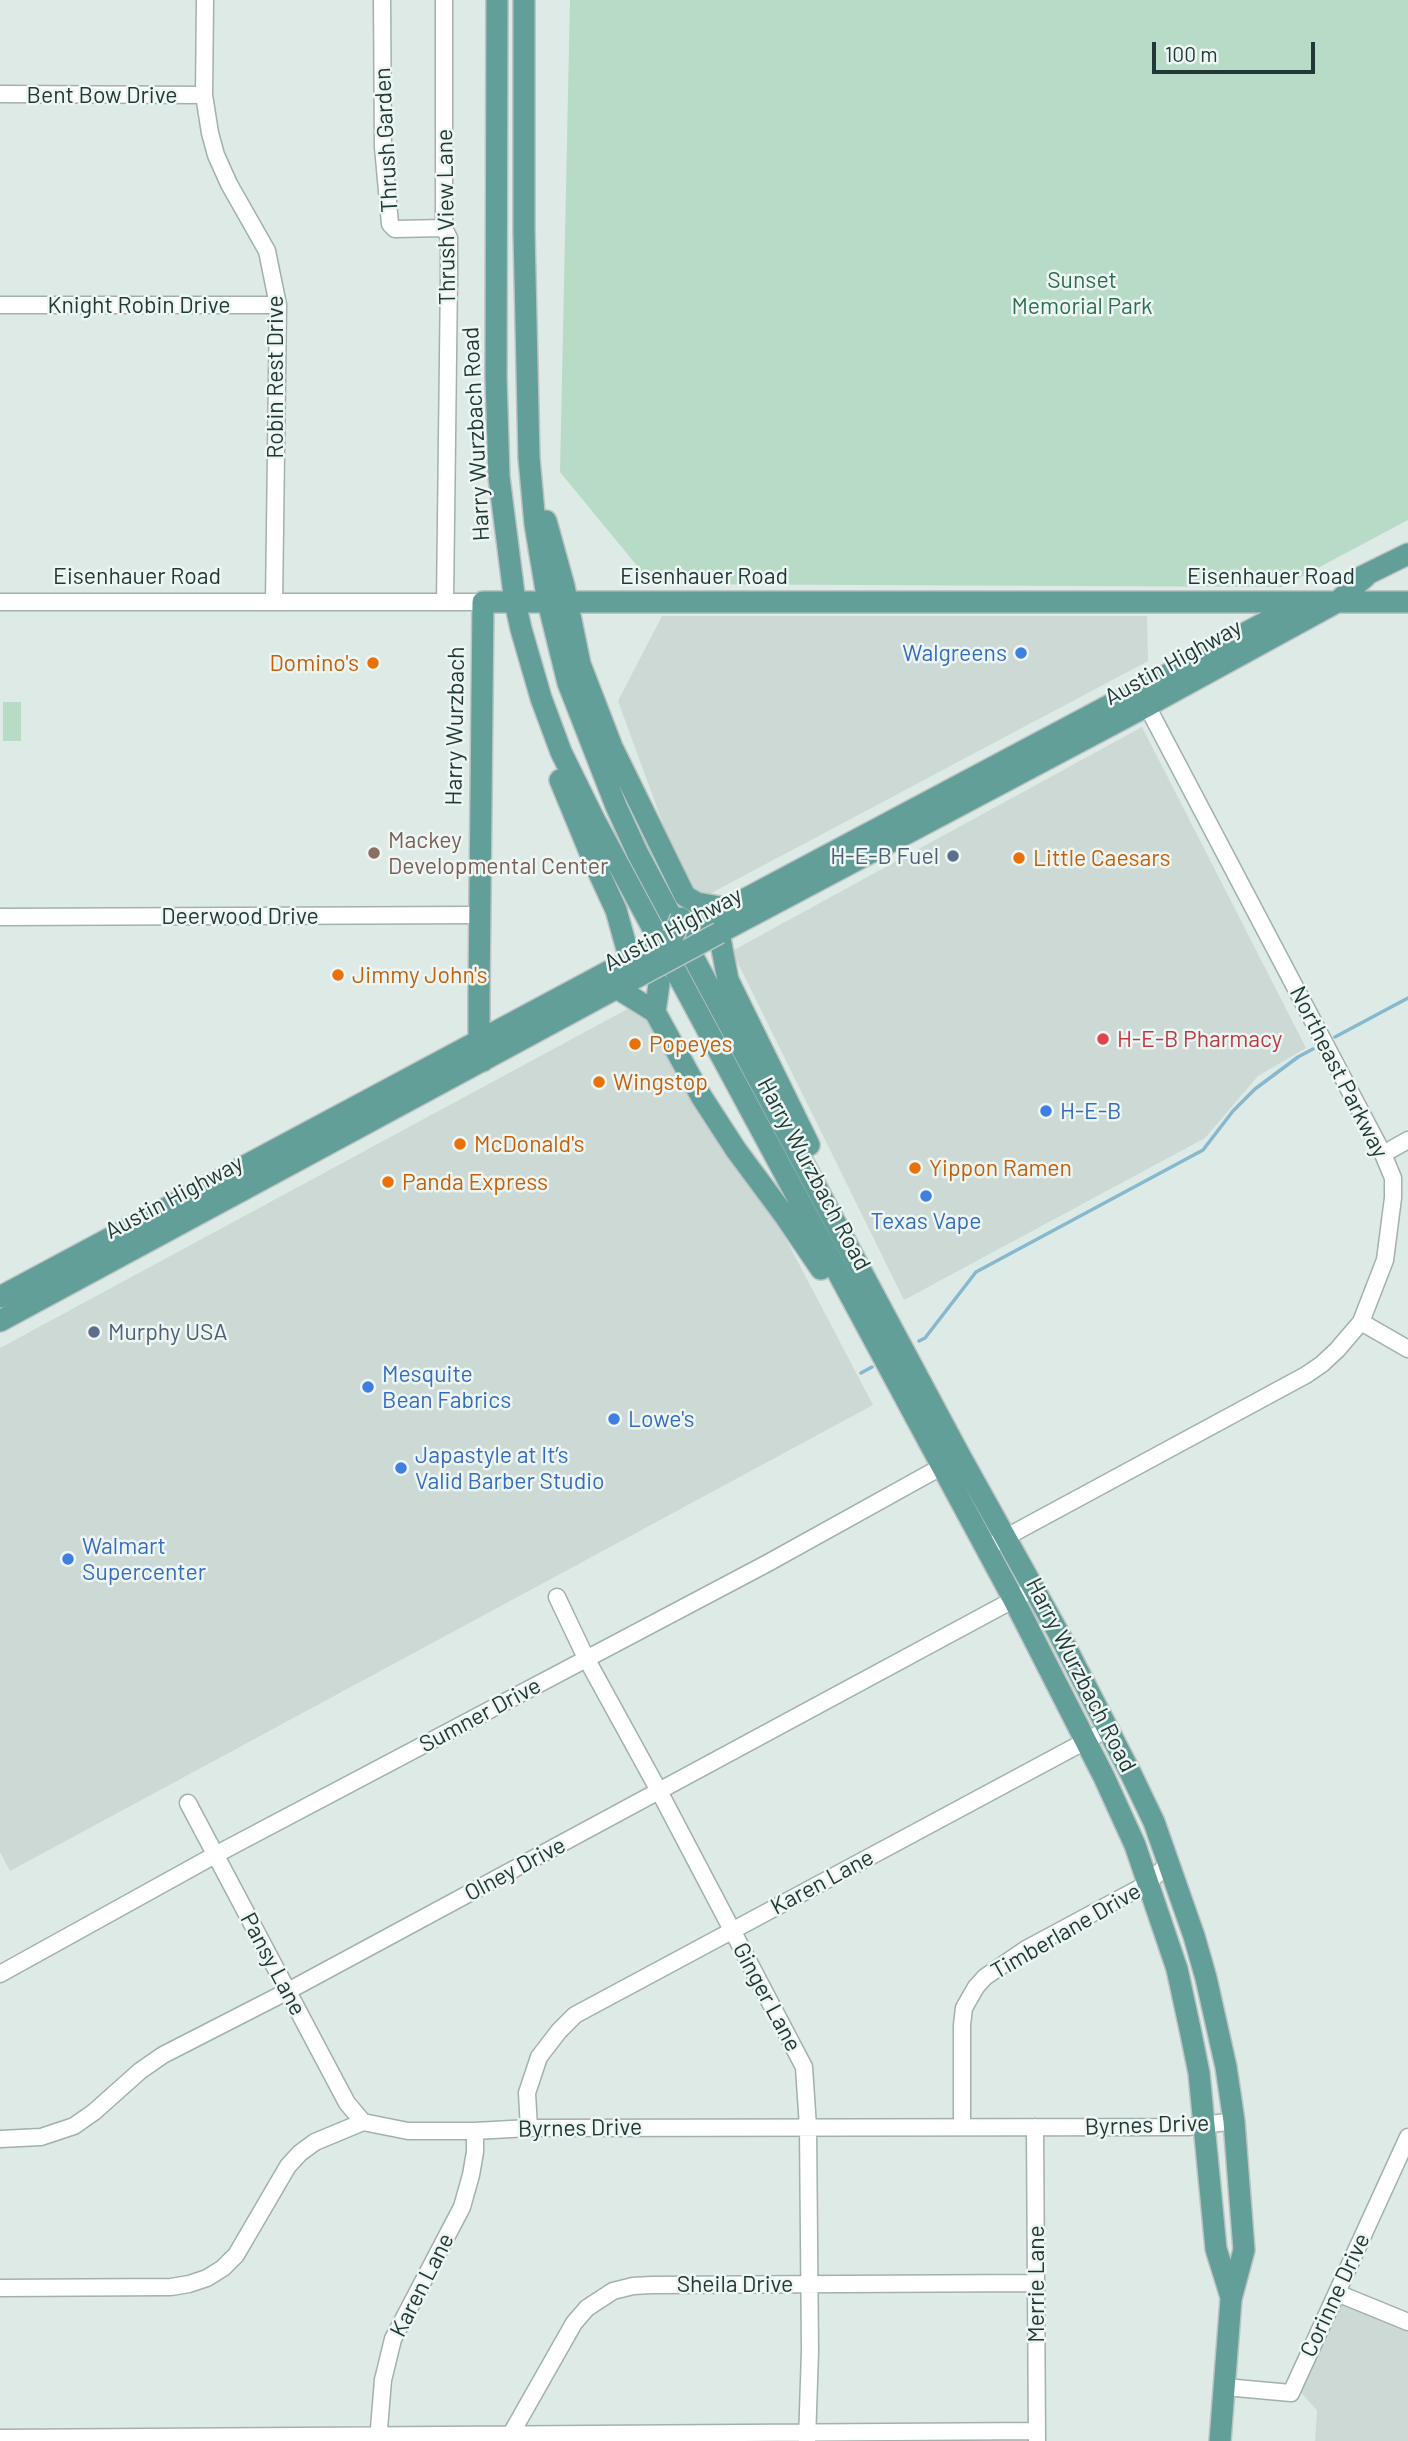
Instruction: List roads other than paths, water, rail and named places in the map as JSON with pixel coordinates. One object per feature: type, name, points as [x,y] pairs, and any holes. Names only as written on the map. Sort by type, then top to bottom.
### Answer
[{"type":"main road","name":"Harry Wurzbach Road","points":[[497,0],[496,377],[499,477],[520,629],[561,752],[797,1217],[951,1462],[996,1543],[1033,1588],[1154,1822],[1194,1936],[1208,1985],[1226,2067],[1234,2121],[1244,2250],[1231,2299],[1220,2441]]},
{"type":"main road","name":"Harry Wurzbach Road","points":[[524,0],[526,400],[531,484],[535,524],[557,602],[568,683],[583,726],[639,854],[874,1295],[951,1462]]},
{"type":"main road","name":"Austin Highway","points":[[821,865],[1301,603],[1366,576],[1408,554]]},
{"type":"main road","name":"Austin Highway","points":[[0,1297],[479,1039],[587,994],[617,988],[726,908],[821,865],[1147,706],[1337,602],[1366,576]]},
{"type":"main road","name":"Eisenhauer Road","points":[[483,602],[1408,602]]},
{"type":"main road","name":"Harry Wurzbach","points":[[483,602],[479,1039],[483,1061]]},
{"type":"main road","points":[[557,602],[601,720],[637,801],[685,896],[697,903],[726,908]]},
{"type":"main road","points":[[541,698],[543,737],[616,910],[665,951],[700,960],[728,980]]},
{"type":"main road","name":"Austin Highway","points":[[0,1321],[483,1061],[587,994],[665,951],[719,933],[766,908],[774,898],[828,870],[821,865]]},
{"type":"main road","points":[[655,1012],[665,951],[681,918],[685,896]]},
{"type":"main road","points":[[616,910],[665,951]]},
{"type":"main road","points":[[719,933],[728,980],[830,1186],[843,1237]]},
{"type":"main road","points":[[617,988],[655,1012],[701,1096],[736,1150],[797,1217],[831,1240],[860,1293],[874,1295]]},
{"type":"main road","name":"Harry Wurzbach Road","points":[[996,1543],[1014,1600],[1135,1845],[1177,1969],[1199,2073],[1216,2249],[1231,2299]]},
{"type":"street","name":"Robin Rest Drive","points":[[205,0],[204,95],[210,133],[229,184],[267,251],[278,305],[274,602]]},
{"type":"street","name":"Thrush Garden","points":[[382,0],[383,147],[390,224],[395,229],[444,228]]},
{"type":"street","name":"Thrush View Lane","points":[[444,0],[444,228],[449,238],[445,602]]},
{"type":"street","name":"Bent Bow Drive","points":[[0,94],[204,95]]},
{"type":"street","name":"Knight Robin Drive","points":[[0,305],[278,305]]},
{"type":"street","name":"Eisenhauer Road","points":[[0,602],[483,602]]},
{"type":"street","name":"Northeast Parkway","points":[[996,1543],[1306,1375],[1337,1350],[1361,1322],[1385,1260],[1392,1219],[1392,1178],[1383,1154],[1147,706]]},
{"type":"street","name":"Deerwood Drive","points":[[0,917],[480,915]]},
{"type":"street","points":[[1383,1154],[1408,1140]]},
{"type":"street","points":[[1361,1322],[1408,1349]]},
{"type":"street","name":"Sumner Drive","points":[[0,1974],[215,1854],[766,1564],[951,1462]]},
{"type":"street","name":"Olney Drive","points":[[0,2139],[41,2137],[74,2126],[163,2055],[288,1991],[1033,1588]]},
{"type":"street","name":"Ginger Lane","points":[[556,1597],[804,2067],[808,2127],[810,2351],[807,2437]]},
{"type":"street","name":"Karen Lane","points":[[528,2128],[527,2093],[539,2057],[559,2031],[585,2009],[1108,1729]]},
{"type":"street","name":"Pansy Lane","points":[[188,1803],[347,2103],[363,2122]]},
{"type":"street","name":"Timberlane Drive","points":[[962,2127],[962,2025],[964,2008],[976,1987],[985,1977],[1026,1950],[1147,1884],[1169,1863]]},
{"type":"street","name":"Byrnes Drive","points":[[363,2122],[408,2131],[475,2131],[528,2128],[1205,2125],[1234,2121]]},
{"type":"street","points":[[0,2288],[171,2287],[207,2278],[223,2268],[236,2255],[288,2166],[300,2152],[315,2142],[363,2122]]},
{"type":"street","name":"Merrie Lane","points":[[1035,2127],[1037,2436]]},
{"type":"street","name":"Karen Lane","points":[[378,2439],[383,2379],[393,2339],[462,2207],[475,2152],[475,2131]]},
{"type":"street","name":"Corinne Drive","points":[[1225,2387],[1290,2393],[1403,2159],[1408,2137]]},
{"type":"street","name":"Sheila Drive","points":[[510,2434],[574,2323],[587,2308],[613,2291],[652,2285],[1036,2283]]},
{"type":"street","points":[[1337,2292],[1408,2322]]},
{"type":"street","points":[[0,2438],[378,2439],[510,2434],[1037,2436]]},
{"type":"waterway","points":[[1335,1037],[1408,998]]},
{"type":"waterway","points":[[919,1341],[925,1338],[976,1272],[1203,1150],[1233,1111],[1255,1089],[1313,1049]]},
{"type":"waterway","points":[[861,1373],[872,1367]]},
{"type":"place","name":"Walgreens","points":[[1021,653]]},
{"type":"place","name":"Domino's","points":[[373,663]]},
{"type":"place","name":"Mackey Developmental Center","points":[[374,853]]},
{"type":"place","name":"H-E-B Fuel","points":[[953,856]]},
{"type":"place","name":"Little Caesars","points":[[1019,858]]},
{"type":"place","name":"Jimmy John's","points":[[338,975]]},
{"type":"place","name":"H-E-B Pharmacy","points":[[1103,1039]]},
{"type":"place","name":"Popeyes","points":[[635,1044]]},
{"type":"place","name":"Wingstop","points":[[599,1082]]},
{"type":"place","name":"H-E-B","points":[[1046,1111]]},
{"type":"place","name":"McDonald's","points":[[460,1144]]},
{"type":"place","name":"Yippon Ramen","points":[[915,1168]]},
{"type":"place","name":"Panda Express","points":[[388,1182]]},
{"type":"place","name":"Texas Vape","points":[[926,1196]]},
{"type":"place","name":"Murphy USA","points":[[94,1332]]},
{"type":"place","name":"Mesquite Bean Fabrics","points":[[368,1387]]},
{"type":"place","name":"Lowe's","points":[[614,1419]]},
{"type":"place","name":"Japastyle at It’s Valid Barber Studio","points":[[401,1468]]},
{"type":"place","name":"Walmart Supercenter","points":[[68,1559]]},
{"type":"park label","name":"Sunset Memorial Park","points":[[1082,293]]}]
